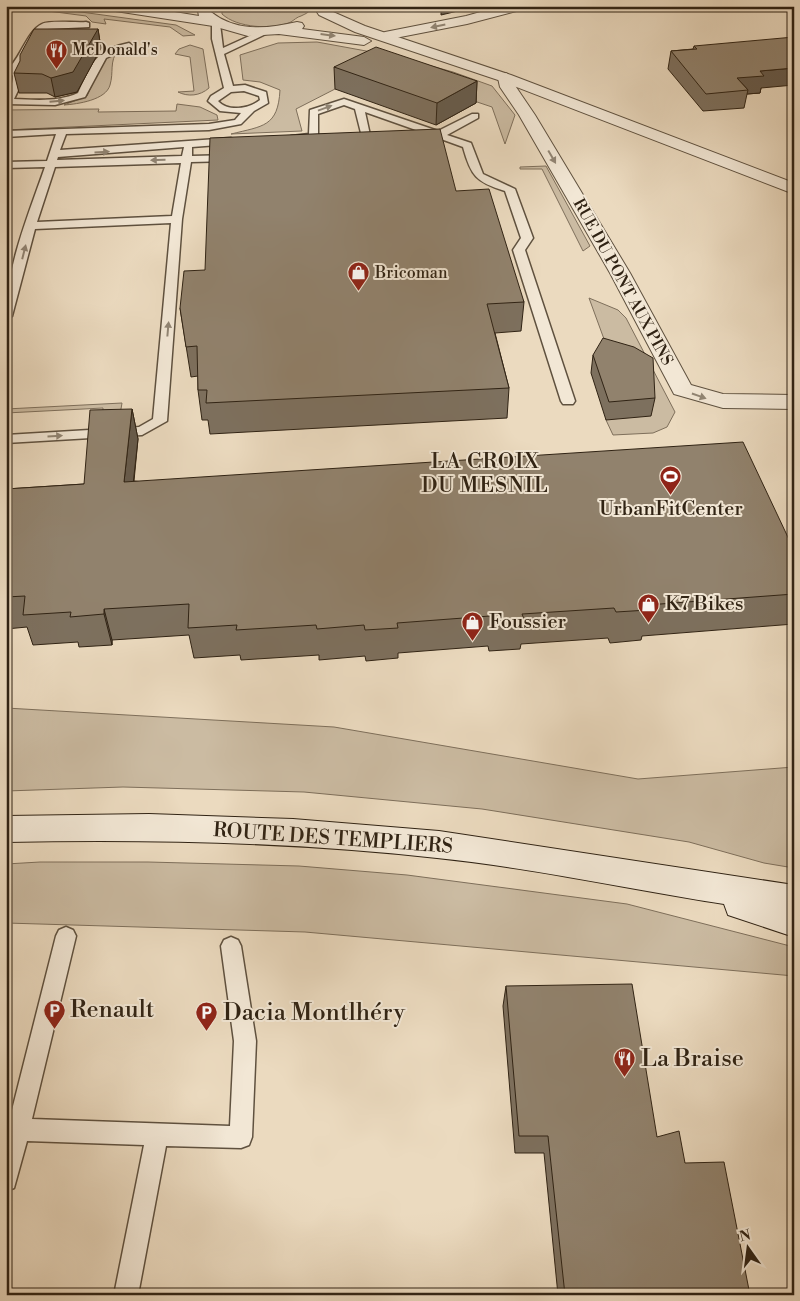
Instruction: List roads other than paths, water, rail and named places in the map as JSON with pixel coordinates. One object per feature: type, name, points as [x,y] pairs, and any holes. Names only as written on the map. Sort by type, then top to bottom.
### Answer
[{"type":"street","points":[[111,6],[151,6]]},
{"type":"street","points":[[111,6],[214,23],[240,30],[274,31],[348,38],[431,53]]},
{"type":"street","points":[[204,6],[204,13],[214,23]]},
{"type":"street","points":[[385,36],[467,20],[519,6]]},
{"type":"street","points":[[274,31],[308,23],[325,8],[354,27],[506,78],[794,189]]},
{"type":"street","name":"RUE DU PONT AUX PINS","points":[[506,78],[508,87],[527,115],[620,273],[682,389],[700,398],[731,403],[794,402]]},
{"type":"street","name":"ROUTE DES TEMPLIERS","points":[[6,829],[96,826],[228,830],[388,839],[540,858],[657,880],[794,899]]},
{"type":"street","name":"ROUTE DES TEMPLIERS","points":[[657,880],[794,922]]},
{"type":"lane","points":[[214,23],[229,90]]},
{"type":"lane","points":[[6,76],[17,67],[37,32],[45,26],[86,25]]},
{"type":"lane","points":[[221,52],[274,31]]},
{"type":"lane","points":[[17,67],[18,80],[7,101],[57,102],[82,95],[100,57],[113,48],[128,46]]},
{"type":"lane","points":[[252,89],[263,94],[265,97],[262,104],[250,109],[233,110],[215,104],[214,98],[229,90],[252,89]]},
{"type":"lane","points":[[284,138],[314,137],[313,112],[344,102],[466,145],[474,172],[483,181],[510,189],[527,238],[519,250],[568,401]]},
{"type":"lane","points":[[359,107],[365,135]]},
{"type":"lane","points":[[6,134],[209,127],[238,122],[250,109]]},
{"type":"lane","points":[[430,147],[439,134],[475,116]]},
{"type":"lane","points":[[6,316],[30,226],[62,131]]},
{"type":"lane","points":[[6,165],[52,158],[244,140]]},
{"type":"lane","points":[[6,439],[142,431],[160,421],[177,219],[188,144]]},
{"type":"lane","points":[[52,158],[185,160],[243,158]]},
{"type":"lane","points":[[30,226],[177,219]]},
{"type":"lane","points":[[6,1180],[12,1130],[66,936]]},
{"type":"lane","points":[[12,1130],[241,1137],[245,1041],[231,946]]},
{"type":"lane","points":[[126,1295],[157,1134]]},
{"type":"place","name":"McDonald's","points":[[56,69]]},
{"type":"place","name":"Bricoman","points":[[359,292]]},
{"type":"place","name":"UrbanFitCenter","points":[[671,496]]},
{"type":"place","name":"K7 Bikes","points":[[649,623]]},
{"type":"place","name":"Foussier","points":[[473,641]]},
{"type":"place","name":"Renault","points":[[54,1029]]},
{"type":"place","name":"Dacia Montlhéry","points":[[207,1032]]},
{"type":"place","name":"La Braise","points":[[625,1078]]},
{"type":"district","name":"LA CROIX DU MESNIL","points":[[485,474]]}]
